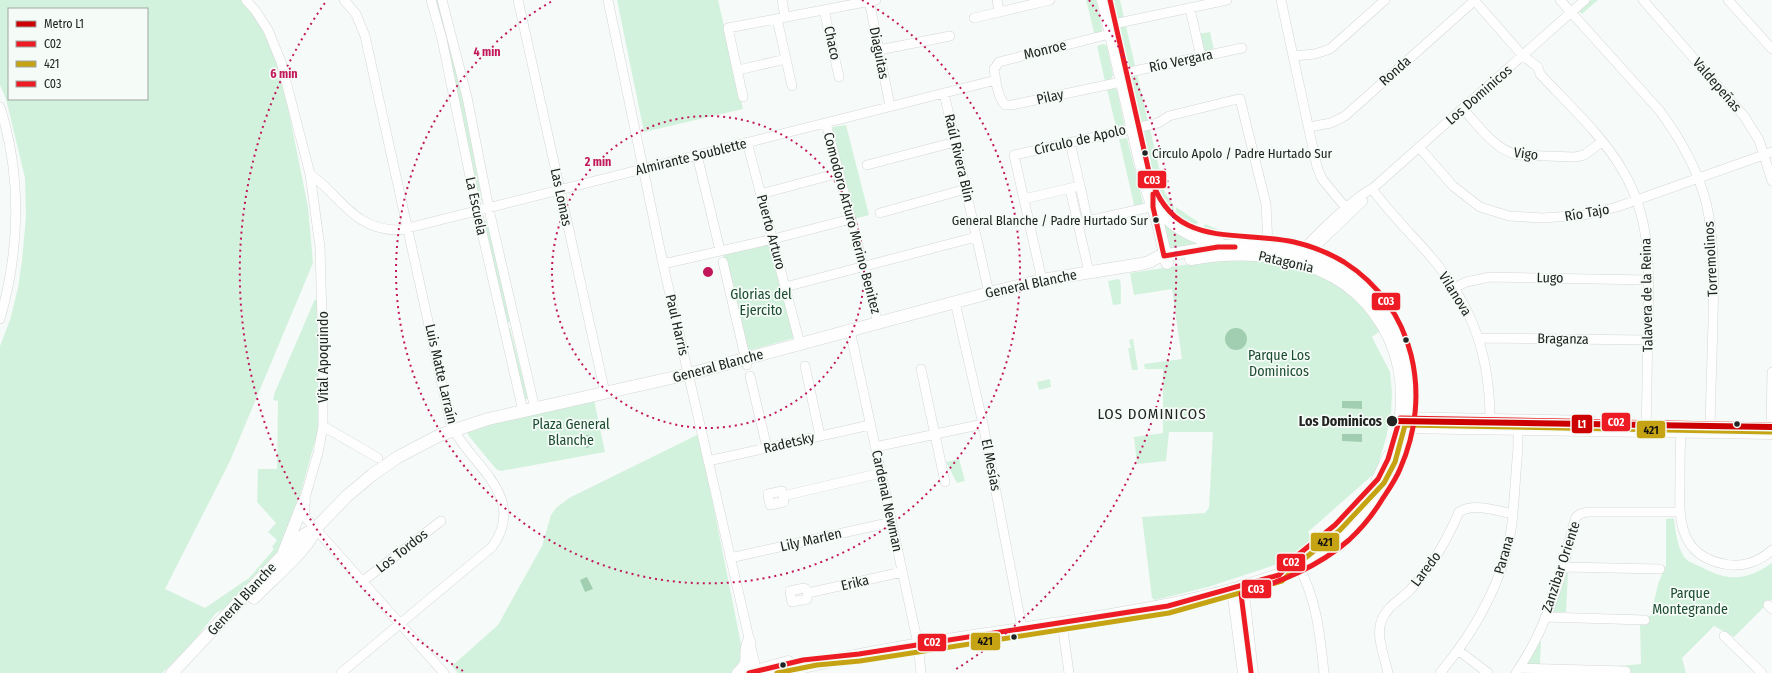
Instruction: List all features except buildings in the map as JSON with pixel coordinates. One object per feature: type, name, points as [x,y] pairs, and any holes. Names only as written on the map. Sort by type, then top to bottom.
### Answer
[{"type":"main road","points":[[1103,0],[1146,188],[1157,219],[1160,260]]},
{"type":"main road","points":[[1146,188],[1146,208],[1160,260]]},
{"type":"main road","points":[[1146,188],[1158,208],[1171,222],[1196,237],[1207,241],[1228,244]]},
{"type":"main road","name":"Patagonia","points":[[1160,260],[1228,244],[1268,246],[1306,252],[1330,262],[1355,278],[1368,290],[1388,315],[1401,342],[1408,365],[1410,390],[1403,423]]},
{"type":"main road","name":"Patagonia","points":[[1160,260],[1219,254],[1267,256],[1299,263],[1322,271],[1346,285],[1366,303],[1380,321],[1392,346],[1399,367],[1403,423]]},
{"type":"main road","name":"General Blanche","points":[[172,673],[282,555],[305,534],[315,529],[347,496],[385,466],[412,449],[454,430],[488,419],[747,362],[800,344],[850,330],[1042,280],[1160,260]]},
{"type":"main road","points":[[1403,423],[1490,420],[1520,425]]},
{"type":"main road","points":[[1403,423],[1647,427],[1710,424],[1772,428]]},
{"type":"main road","points":[[778,673],[859,654],[1168,606],[1238,588],[1299,566],[1322,553],[1342,538],[1367,512],[1375,498],[1378,480],[1403,423]]},
{"type":"main road","points":[[1647,427],[1681,432],[1772,428]]},
{"type":"main road","points":[[282,555],[304,501]]},
{"type":"main road","name":"General Blanche","points":[[183,673],[301,550],[310,540],[315,529]]},
{"type":"main road","points":[[1238,588],[1244,673]]},
{"type":"main road","points":[[1238,588],[1252,673]]},
{"type":"main road","points":[[738,673],[746,666],[748,662],[746,647],[749,640]]},
{"type":"main road","points":[[754,672],[787,662],[817,657],[859,654]]},
{"type":"street","name":"Vital Apoquindo","points":[[246,0],[262,20],[278,51],[310,174],[318,226],[322,269],[323,426],[318,453],[304,501],[305,517],[444,673]]},
{"type":"street","name":"Luis Matte Larraín","points":[[341,673],[492,547],[499,537],[503,526],[504,507],[497,488],[454,430],[363,28],[356,14],[344,0]]},
{"type":"street","name":"La Escuela","points":[[431,0],[443,47],[477,211],[504,328],[529,410]]},
{"type":"street","name":"La Escuela","points":[[442,0],[467,97],[488,208],[515,325],[529,410]]},
{"type":"street","name":"Las Lomas","points":[[518,0],[605,393]]},
{"type":"street","name":"Paul Harris","points":[[608,0],[663,264],[749,640],[754,672]]},
{"type":"street","points":[[782,0],[781,18],[786,59],[792,86]]},
{"type":"street","points":[[744,97],[728,28],[871,0]]},
{"type":"street","name":"Diaguitas","points":[[871,0],[890,106]]},
{"type":"street","points":[[997,0],[999,11]]},
{"type":"street","points":[[974,18],[1046,0]]},
{"type":"street","name":"Monroe","points":[[996,80],[994,69],[999,62],[1109,29],[1190,9],[1209,2],[1227,0]]},
{"type":"street","points":[[1282,0],[1308,127],[1320,174],[1330,190],[1346,208]]},
{"type":"street","points":[[1293,56],[1315,54],[1330,48],[1385,0]]},
{"type":"street","name":"Talavera de la Reina","points":[[1474,0],[1523,56],[1538,68],[1540,74],[1602,142],[1622,170],[1637,200],[1647,242],[1649,280],[1647,427]]},
{"type":"street","name":"Ronda","points":[[1308,127],[1331,123],[1346,116],[1474,0]]},
{"type":"street","name":"Torremolinos","points":[[1560,0],[1659,110],[1683,145],[1698,179],[1708,213],[1713,257],[1710,424]]},
{"type":"street","name":"Los Dominicos","points":[[1299,263],[1306,252],[1346,208],[1362,194],[1372,189],[1585,0]]},
{"type":"street","name":"Valdepeñas","points":[[1643,0],[1744,116],[1768,153],[1772,181]]},
{"type":"street","points":[[1728,0],[1772,49]]},
{"type":"street","points":[[1190,9],[1201,57]]},
{"type":"street","name":"Chaco","points":[[824,10],[839,77]]},
{"type":"street","points":[[879,50],[950,36]]},
{"type":"street","name":"Río Vergara","points":[[1120,78],[1242,48]]},
{"type":"street","points":[[738,70],[786,59]]},
{"type":"street","name":"Pilay","points":[[996,80],[1001,100],[1005,105],[1012,105],[1120,78]]},
{"type":"street","name":"Almirante Soublette","points":[[310,174],[319,180],[345,208],[368,223],[382,229],[391,230],[408,228],[996,80]]},
{"type":"street","name":"Raúl Rivera Blin","points":[[944,93],[989,293]]},
{"type":"street","name":"Círculo de Apolo","points":[[1042,280],[1014,155],[1158,123],[1169,116],[1240,99],[1266,204],[1268,246]]},
{"type":"street","points":[[0,107],[14,171],[16,214],[12,268],[0,319]]},
{"type":"street","name":"Vigo","points":[[1463,108],[1494,142],[1508,152],[1517,155],[1575,157],[1584,155],[1602,142]]},
{"type":"street","name":"Comodoro Arturo Merino Benitez","points":[[826,122],[878,323]]},
{"type":"street","name":"Puerto Arturo","points":[[747,142],[800,344]]},
{"type":"street","points":[[867,166],[955,142]]},
{"type":"street","points":[[1070,142],[1088,221]]},
{"type":"street","name":"Río Tajo","points":[[1419,148],[1461,193],[1480,207],[1502,215],[1526,218],[1572,217],[1606,211],[1768,153]]},
{"type":"street","points":[[697,155],[719,246]]},
{"type":"street","points":[[761,194],[839,173]]},
{"type":"street","points":[[1024,199],[1080,186]]},
{"type":"street","points":[[880,213],[966,189]]},
{"type":"street","points":[[1070,189],[1089,272]]},
{"type":"street","name":"Los Dominicos","points":[[1306,252],[1367,198],[1372,189]]},
{"type":"street","name":"Vilanova","points":[[1372,189],[1433,259],[1454,288],[1468,312],[1479,338],[1488,380],[1490,420]]},
{"type":"street","points":[[1078,223],[1146,208]]},
{"type":"street","points":[[663,264],[773,239],[851,219]]},
{"type":"street","points":[[785,287],[976,237]]},
{"type":"street","points":[[723,262],[747,362]]},
{"type":"street","name":"Lugo","points":[[1454,288],[1466,282],[1490,277],[1649,280]]},
{"type":"street","name":"El Mesías","points":[[956,302],[984,424],[1022,628]]},
{"type":"street","points":[[504,328],[515,325]]},
{"type":"street","name":"Cardenal Newman","points":[[850,330],[918,644],[921,673]]},
{"type":"street","name":"Braganza","points":[[1479,338],[1648,340]]},
{"type":"street","points":[[805,366],[820,436]]},
{"type":"street","points":[[921,369],[945,482]]},
{"type":"street","points":[[1772,372],[1772,428]]},
{"type":"street","points":[[750,376],[767,448]]},
{"type":"street","points":[[875,447],[984,424]]},
{"type":"street","name":"Radetsky","points":[[708,461],[870,425]]},
{"type":"street","name":"Parana","points":[[1440,673],[1476,623],[1491,593],[1506,552],[1513,514],[1520,425]]},
{"type":"street","points":[[323,426],[378,458]]},
{"type":"street","points":[[1681,432],[1679,512],[1682,528],[1689,543],[1701,555],[1728,565],[1742,565],[1757,560],[1772,550]]},
{"type":"street","points":[[783,496],[881,473]]},
{"type":"street","name":"Laredo","points":[[1388,673],[1380,636],[1381,622],[1385,613],[1393,604],[1409,591],[1427,569],[1441,548],[1459,512],[1464,508],[1476,507],[1513,514]]},
{"type":"street","name":"Zanzibar Oriente","points":[[1518,671],[1534,644],[1546,617],[1563,567],[1576,517],[1587,512],[1679,512]]},
{"type":"street","name":"Los Tordos","points":[[363,581],[441,521]]},
{"type":"street","name":"Lily Marlen","points":[[730,558],[892,522]]},
{"type":"street","points":[[1299,566],[1309,587],[1316,611],[1324,673]]},
{"type":"street","points":[[1563,567],[1660,569]]},
{"type":"street","name":"Erika","points":[[808,593],[902,572]]},
{"type":"street","points":[[1546,617],[1645,620]]},
{"type":"street","points":[[1062,623],[1069,673]]},
{"type":"street","points":[[1724,636],[1762,673]]},
{"type":"street","points":[[1458,650],[1488,673]]},
{"type":"street","points":[[1518,671],[1626,671]]},
{"type":"green space","points":[[0,0],[241,0],[252,12],[271,42],[281,73],[308,207],[313,263],[230,461],[165,589],[205,608],[249,578],[274,549],[272,547],[277,540],[268,532],[276,523],[257,502],[258,469],[277,469],[278,401],[273,400],[275,392],[315,299],[318,303],[318,430],[296,510],[279,553],[226,608],[216,613],[187,649],[162,673],[0,673],[0,346],[10,320],[18,288],[26,217],[25,178],[6,99],[0,85]]},
{"type":"green space","points":[[434,0],[439,0],[465,110],[482,200],[478,199]]},
{"type":"green space","points":[[617,0],[718,0],[743,109],[644,132]]},
{"type":"green space","points":[[1086,0],[1096,0],[1103,33],[1095,36]]},
{"type":"green space","points":[[1109,0],[1120,0],[1148,122],[1140,124],[1136,122]]},
{"type":"green space","points":[[1591,0],[1598,0],[1582,14],[1579,11]]},
{"type":"green space","points":[[1210,32],[1214,50],[1205,52],[1203,50],[1199,34]]},
{"type":"green space","points":[[1104,44],[1107,46],[1113,75],[1111,79],[1105,81],[1097,46]]},
{"type":"green space","points":[[1114,87],[1117,90],[1124,123],[1124,125],[1116,127],[1107,89]]},
{"type":"green space","points":[[846,125],[869,215],[854,219],[832,132],[833,127]]},
{"type":"green space","points":[[1150,129],[1160,172],[1149,175],[1144,156],[1148,155],[1147,151],[1143,151],[1139,136],[1142,131]]},
{"type":"green space","points":[[1127,138],[1144,207],[1135,209],[1119,139]]},
{"type":"green space","points":[[1160,180],[1165,193],[1174,206],[1174,218],[1158,204],[1150,183]]},
{"type":"green space","points":[[1176,207],[1198,222],[1193,229],[1175,221]]},
{"type":"green space","points":[[484,221],[488,222],[510,321],[508,323],[506,322],[483,224]]},
{"type":"green space","points":[[1162,221],[1202,244],[1169,251]]},
{"type":"green space","points":[[1205,224],[1229,234],[1261,239],[1216,239],[1204,236],[1203,231],[1201,232]]},
{"type":"green space","name":"Glorias del Ejercito","points":[[770,244],[794,338],[748,351],[723,254]]},
{"type":"green space","name":"Parque Los Dominicos","points":[[1223,259],[1270,262],[1302,269],[1331,281],[1349,293],[1359,303],[1380,331],[1372,337],[1390,372],[1392,392],[1391,413],[1386,438],[1376,472],[1308,532],[1313,539],[1290,560],[1208,587],[1155,600],[1152,598],[1142,517],[1205,513],[1209,508],[1213,432],[1169,432],[1166,461],[1137,464],[1134,437],[1163,433],[1163,369],[1145,369],[1144,364],[1182,359],[1172,289],[1134,295],[1130,273]]},
{"type":"green space","points":[[1118,279],[1121,283],[1121,304],[1113,305],[1108,281]]},
{"type":"green space","points":[[510,328],[528,398],[525,400],[523,399],[508,329]]},
{"type":"green space","points":[[1133,339],[1138,370],[1132,370],[1128,348],[1131,348],[1129,340]]},
{"type":"green space","points":[[1050,379],[1051,387],[1039,390],[1037,382]]},
{"type":"green space","name":"Plaza General Blanche","points":[[594,400],[605,452],[501,471],[496,469],[468,435],[468,431],[500,421]]},
{"type":"green space","points":[[699,434],[746,669],[734,673],[458,673],[452,666],[498,625],[542,546],[551,515],[556,508],[569,498]]},
{"type":"green space","points":[[959,459],[965,481],[957,483],[946,462]]},
{"type":"green space","name":"Parque Montegrande","points":[[1674,518],[1677,540],[1683,555],[1690,562],[1713,573],[1730,577],[1746,576],[1763,569],[1772,563],[1772,599],[1734,637],[1714,626],[1682,658],[1686,673],[1617,673],[1619,666],[1641,664],[1640,625],[1651,615],[1658,584],[1666,565],[1666,519]]},
{"type":"green space","points":[[1565,573],[1568,573],[1566,612],[1551,612]]},
{"type":"green space","points":[[1539,641],[1541,642],[1540,665],[1526,665]]},
{"type":"shaded area","points":[[1236,328],[1244,331],[1247,339],[1244,347],[1236,350],[1228,347],[1225,339],[1228,331]]},
{"type":"shaded area","points":[[1342,401],[1362,401],[1362,409],[1342,408]]},
{"type":"shaded area","points":[[1342,434],[1362,434],[1362,442],[1342,441]]},
{"type":"shaded area","points":[[587,435],[591,436],[593,443],[587,448],[580,444],[580,441],[585,444],[588,441],[587,439],[585,440],[581,438]]},
{"type":"shaded area","points":[[587,577],[593,589],[585,592],[580,580]]},
{"type":"metro line","name":"L1","points":[[1392,421],[1772,427]]},
{"type":"transit line","name":"C03","points":[[1110,0],[1149,172],[1159,197],[1172,214],[1188,225],[1207,232],[1271,238],[1294,242],[1320,250],[1344,262],[1368,281],[1387,303],[1402,328],[1411,355],[1416,383],[1415,412],[1410,441],[1400,469],[1390,488],[1376,509],[1349,540],[1325,558],[1298,573],[1241,594],[1251,672]]},
{"type":"transit line","name":"C03","points":[[1153,194],[1153,207],[1164,256],[1218,247],[1235,247]]},
{"type":"transit line","name":"C02","points":[[749,673],[803,660],[859,654],[1168,606],[1279,575],[1299,554],[1335,525],[1378,479],[1388,459],[1400,418],[1772,425]]},
{"type":"transit line","name":"421","points":[[777,673],[817,665],[860,661],[1169,613],[1282,581],[1304,559],[1340,530],[1384,483],[1395,462],[1405,425],[1772,432]]},
{"type":"place","name":"Circulo Apolo / Padre Hurtado Sur","points":[[1145,153]]},
{"type":"place","name":"General Blanche / Padre Hurtado Sur","points":[[1156,220]]},
{"type":"place","name":"Los Dominicos","points":[[1392,421]]},
{"type":"district","name":"LOS DOMINICOS","points":[[1152,414]]}]
